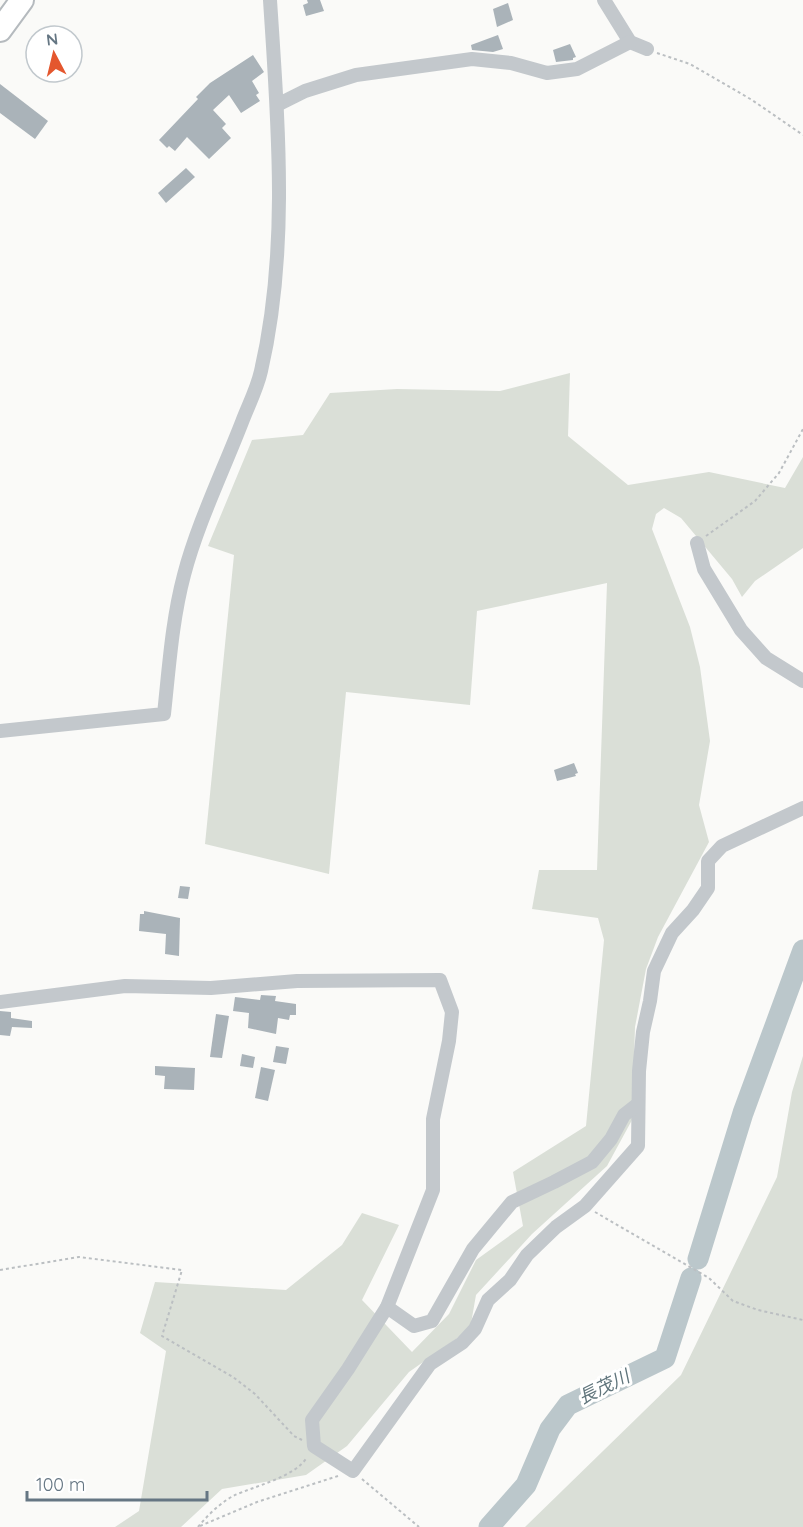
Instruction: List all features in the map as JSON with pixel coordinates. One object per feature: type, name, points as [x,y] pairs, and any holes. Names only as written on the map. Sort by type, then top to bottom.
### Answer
[{"type":"main road","points":[[0,30],[22,0]]},
{"type":"street","points":[[0,731],[164,714],[176,613],[184,574],[261,373],[271,314],[278,242],[277,105],[270,0]]},
{"type":"street","points":[[604,0],[630,42],[647,49]]},
{"type":"street","points":[[277,105],[305,91],[356,75],[472,59],[511,63],[547,73],[577,69],[630,42]]},
{"type":"street","points":[[696,543],[704,569],[741,630],[766,658],[803,681]]},
{"type":"street","points":[[0,1002],[125,986],[211,988],[297,981],[440,980],[452,1012],[449,1041],[433,1119],[433,1190],[387,1306],[348,1370],[312,1420],[314,1446],[353,1471],[430,1364],[462,1343],[475,1329],[488,1300],[510,1280],[527,1255],[556,1227],[585,1206],[639,1146],[639,1071],[643,1032],[654,971],[672,933],[693,910],[708,888],[708,861],[722,846],[803,808]]},
{"type":"street","points":[[387,1306],[414,1326],[432,1321],[473,1249],[512,1202],[592,1162],[611,1139],[624,1114],[638,1104]]},
{"type":"path","points":[[647,49],[690,64],[752,100],[803,135]]},
{"type":"path","points":[[696,543],[755,501],[779,473],[803,429]]},
{"type":"path","points":[[585,1206],[709,1278],[733,1301],[758,1310],[803,1320]]},
{"type":"path","points":[[0,1270],[79,1257],[182,1270],[162,1336],[233,1377],[255,1394],[294,1436],[314,1446],[304,1463],[285,1474],[232,1497],[211,1512],[199,1527]]},
{"type":"path","points":[[199,1527],[257,1502],[353,1471],[419,1527]]},
{"type":"shaded area","points":[[570,373],[568,436],[628,485],[709,472],[785,488],[803,457],[803,548],[755,581],[742,597],[732,579],[681,518],[664,508],[656,514],[652,529],[690,627],[700,667],[710,741],[699,805],[709,842],[658,937],[646,969],[635,1027],[632,1120],[607,1166],[532,1234],[476,1295],[470,1329],[409,1372],[347,1446],[306,1475],[222,1489],[181,1527],[115,1527],[139,1511],[166,1351],[140,1333],[155,1282],[286,1290],[342,1245],[362,1213],[399,1225],[362,1300],[412,1352],[449,1314],[476,1260],[523,1226],[513,1172],[586,1126],[604,940],[598,918],[532,909],[539,870],[597,870],[607,583],[477,611],[470,705],[346,692],[329,874],[205,844],[234,555],[208,546],[252,440],[303,435],[330,393],[397,389],[500,391]]},
{"type":"shaded area","points":[[803,1056],[803,1527],[525,1527],[681,1375],[777,1177],[792,1092]]},
{"type":"building","points":[[307,0],[320,0],[324,11],[306,16],[303,5],[308,3]]},
{"type":"building","points":[[508,3],[513,20],[497,27],[493,9]]},
{"type":"building","points":[[498,35],[503,49],[493,52],[472,50],[471,45]]},
{"type":"building","points":[[570,44],[576,57],[573,60],[556,62],[553,50]]},
{"type":"building","points":[[253,55],[264,72],[252,81],[259,93],[256,95],[260,101],[241,113],[229,95],[213,110],[226,124],[222,128],[231,138],[209,159],[187,137],[175,151],[169,146],[167,148],[159,140],[210,83]]},
{"type":"building","points":[[0,84],[48,121],[35,139],[0,113]]},
{"type":"building","points":[[186,168],[195,177],[166,203],[158,193]]},
{"type":"building","points":[[574,763],[578,773],[575,774],[576,776],[557,781],[554,770]]},
{"type":"building","points":[[180,886],[190,887],[188,899],[178,898]]},
{"type":"building","points":[[144,911],[180,918],[179,956],[165,954],[166,934],[139,931],[140,914],[144,914]]},
{"type":"building","points":[[261,995],[276,996],[275,1001],[296,1004],[296,1015],[290,1015],[289,1020],[278,1018],[276,1034],[248,1028],[249,1013],[233,1011],[235,997],[260,1000]]},
{"type":"building","points":[[0,1011],[11,1012],[11,1018],[32,1021],[32,1028],[12,1027],[10,1036],[0,1035]]},
{"type":"building","points":[[216,1014],[229,1016],[222,1058],[210,1057]]},
{"type":"building","points":[[276,1046],[289,1048],[286,1064],[273,1062]]},
{"type":"building","points":[[242,1054],[255,1057],[253,1068],[240,1066]]},
{"type":"building","points":[[155,1066],[195,1068],[194,1090],[164,1089],[165,1076],[155,1075]]},
{"type":"building","points":[[261,1067],[275,1070],[268,1101],[255,1098]]},
{"type":"waterway","name":"長茂川","points":[[698,1259],[743,1113],[803,950]]},
{"type":"waterway","name":"長茂川","points":[[489,1527],[526,1485],[550,1429],[568,1405],[665,1358],[691,1278]]}]
